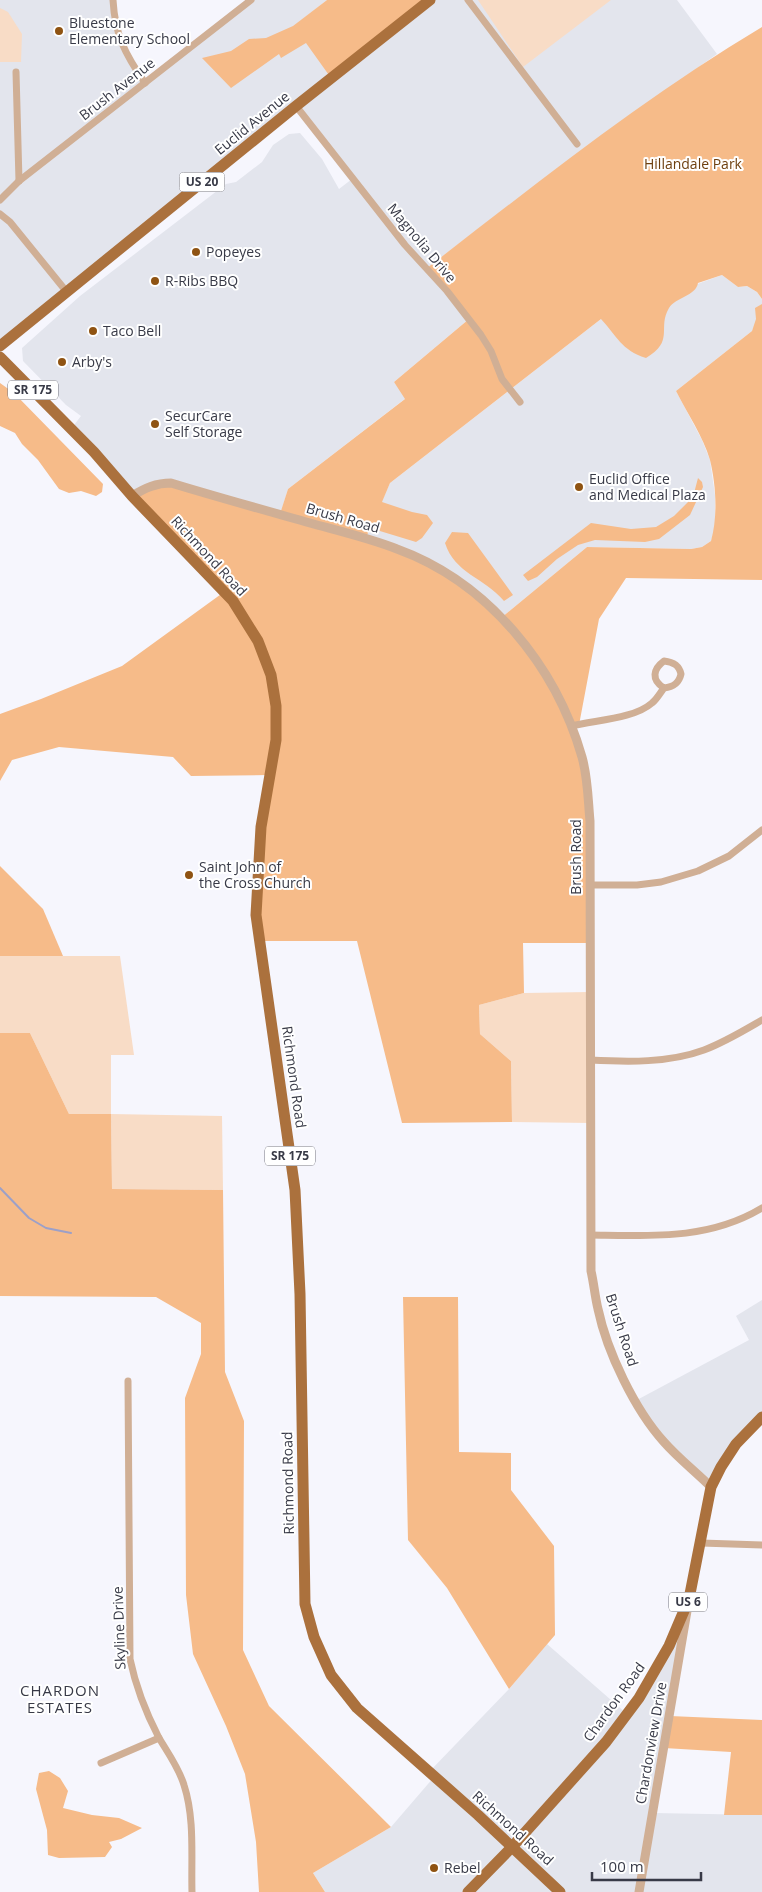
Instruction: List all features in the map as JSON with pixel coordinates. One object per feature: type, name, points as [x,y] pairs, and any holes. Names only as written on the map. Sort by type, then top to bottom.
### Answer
[{"type":"main road","name":"Euclid Avenue","points":[[0,346],[430,0]]},
{"type":"main road","name":"Richmond Road","points":[[0,357],[94,452],[132,496],[233,601],[258,641],[270,675],[276,706],[276,740],[261,827],[256,915],[295,1190],[300,1294],[305,1604],[314,1637],[331,1675],[357,1708],[560,1892]]},
{"type":"main road","name":"Chardon Road","points":[[468,1892],[512,1847],[606,1742],[639,1698],[669,1646],[689,1599],[711,1488],[721,1467],[736,1444],[762,1417]]},
{"type":"street","points":[[112,0],[114,17],[122,44],[128,58],[145,83]]},
{"type":"street","points":[[468,0],[577,144]]},
{"type":"street","name":"Brush Avenue","points":[[0,200],[20,181],[246,2]]},
{"type":"street","points":[[16,72],[20,181]]},
{"type":"street","name":"Magnolia Drive","points":[[296,106],[405,245],[447,291],[481,335],[491,351],[502,379],[520,402]]},
{"type":"street","points":[[0,214],[10,222],[66,291]]},
{"type":"street","name":"Brush Road","points":[[132,496],[145,488],[162,483],[172,483],[399,549],[449,574],[501,618],[523,642],[554,687],[572,726],[582,759],[588,791],[590,821],[592,1271],[598,1311],[614,1357],[644,1417],[664,1442],[711,1488]]},
{"type":"street","points":[[572,726],[634,713],[653,702],[664,688]]},
{"type":"street","points":[[590,885],[637,885],[661,882],[689,874],[729,856],[762,830]]},
{"type":"street","points":[[590,1060],[637,1062],[673,1058],[703,1050],[736,1036],[762,1020]]},
{"type":"street","points":[[592,1235],[669,1236],[701,1232],[732,1222],[762,1208]]},
{"type":"street","name":"Skyline Drive","points":[[128,1381],[130,1659],[135,1684],[142,1703],[184,1784],[191,1814],[192,1892]]},
{"type":"street","points":[[701,1543],[762,1545]]},
{"type":"street","name":"Chardonview Drive","points":[[639,1892],[689,1599]]},
{"type":"street","points":[[100,1763],[159,1738]]},
{"type":"shaded area","points":[[0,0],[113,0],[122,44],[145,82],[251,0],[327,0],[294,26],[430,0],[677,0],[717,54],[571,158],[427,268],[469,319],[394,382],[406,398],[288,489],[280,515],[132,496],[71,429],[81,416],[66,405],[23,361],[22,348],[80,296],[226,184],[236,182],[262,162],[273,145],[289,134],[300,133],[322,159],[339,189],[352,179],[296,106],[0,346]]},
{"type":"shaded area","points":[[478,0],[611,0],[523,67]]},
{"type":"shaded area","points":[[0,8],[8,12],[22,34],[21,62],[0,62]]},
{"type":"shaded area","points":[[722,275],[738,287],[747,286],[757,292],[762,299],[762,309],[752,331],[676,391],[702,440],[710,460],[715,495],[715,528],[711,541],[702,547],[691,549],[587,547],[501,618],[365,539],[390,483],[601,319]]},
{"type":"shaded area","points":[[0,956],[120,956],[134,1055],[111,1055],[111,1114],[69,1114],[30,1033],[0,1033]]},
{"type":"shaded area","points":[[590,992],[591,1123],[512,1122],[511,1061],[480,1034],[479,1005],[524,993]]},
{"type":"shaded area","points":[[111,1114],[222,1116],[223,1190],[112,1189]]},
{"type":"shaded area","points":[[762,1300],[762,1417],[711,1487],[664,1442],[635,1401],[749,1340],[736,1316]]},
{"type":"shaded area","points":[[689,1599],[654,1813],[762,1815],[762,1892],[325,1892],[313,1873],[391,1827],[434,1777],[429,1772],[509,1689],[547,1644],[627,1714]]},
{"type":"green space","points":[[327,0],[431,0],[331,78],[306,43],[281,58],[279,54],[231,88],[202,58],[231,51],[249,39],[266,38],[293,26]]},
{"type":"green space","name":"Hillandale Park","points":[[762,27],[762,299],[757,292],[747,286],[738,287],[722,275],[698,283],[694,291],[676,301],[669,308],[664,322],[663,340],[655,352],[646,358],[625,347],[601,319],[390,483],[382,502],[427,515],[433,523],[422,538],[416,542],[370,528],[366,538],[449,574],[501,618],[587,547],[691,549],[702,547],[711,541],[715,521],[715,490],[712,470],[703,442],[676,391],[752,331],[756,319],[755,308],[762,304],[762,580],[626,578],[599,619],[579,725],[572,726],[587,786],[590,943],[523,943],[524,993],[479,1005],[480,1034],[511,1061],[512,1122],[402,1123],[357,941],[260,941],[258,920],[269,775],[191,776],[173,757],[59,747],[12,760],[0,781],[0,714],[122,666],[224,592],[132,496],[162,483],[280,514],[288,489],[405,399],[394,382],[469,319],[427,268],[633,112],[718,54]]},
{"type":"green space","points":[[0,383],[14,393],[103,484],[102,492],[96,496],[81,491],[69,493],[59,489],[15,433],[0,426]]},
{"type":"green space","points":[[698,478],[702,482],[703,487],[690,515],[659,539],[645,542],[595,540],[578,545],[557,559],[537,577],[528,581],[523,575],[591,523],[631,529],[656,527],[674,516],[693,497]]},
{"type":"green space","points":[[452,532],[468,533],[513,595],[504,601],[488,586],[456,562],[445,543]]},
{"type":"green space","points":[[0,866],[43,909],[63,956],[0,956]]},
{"type":"green space","points":[[0,1033],[30,1033],[69,1114],[111,1114],[112,1189],[223,1190],[225,1372],[244,1421],[243,1650],[269,1706],[391,1827],[313,1873],[325,1892],[259,1892],[256,1842],[245,1774],[226,1726],[193,1654],[186,1595],[185,1398],[201,1354],[201,1323],[156,1297],[0,1296]]},
{"type":"green space","points":[[403,1297],[458,1297],[459,1452],[511,1453],[511,1490],[554,1546],[555,1635],[509,1689],[447,1588],[408,1540]]},
{"type":"green space","points":[[670,1716],[762,1720],[762,1815],[724,1815],[731,1752],[664,1748]]},
{"type":"green space","points":[[49,1771],[60,1778],[68,1791],[63,1808],[92,1815],[119,1818],[142,1828],[121,1839],[109,1842],[112,1847],[105,1857],[59,1858],[48,1855],[47,1830],[36,1789],[39,1773]]},
{"type":"waterway","points":[[0,1188],[29,1218],[46,1228],[71,1233]]},
{"type":"place","name":"Bluestone Elementary School","points":[[59,31]]},
{"type":"place","name":"Popeyes","points":[[196,252]]},
{"type":"place","name":"R-Ribs BBQ","points":[[155,281]]},
{"type":"place","name":"Taco Bell","points":[[93,331]]},
{"type":"place","name":"Arby's","points":[[62,362]]},
{"type":"place","name":"SecurCare Self Storage","points":[[155,424]]},
{"type":"place","name":"Euclid Office and Medical Plaza","points":[[579,487]]},
{"type":"place","name":"Saint John of the Cross Church","points":[[189,875]]},
{"type":"place","name":"Rebel","points":[[434,1868]]},
{"type":"district","name":"CHARDON ESTATES","points":[[60,1700]]}]
